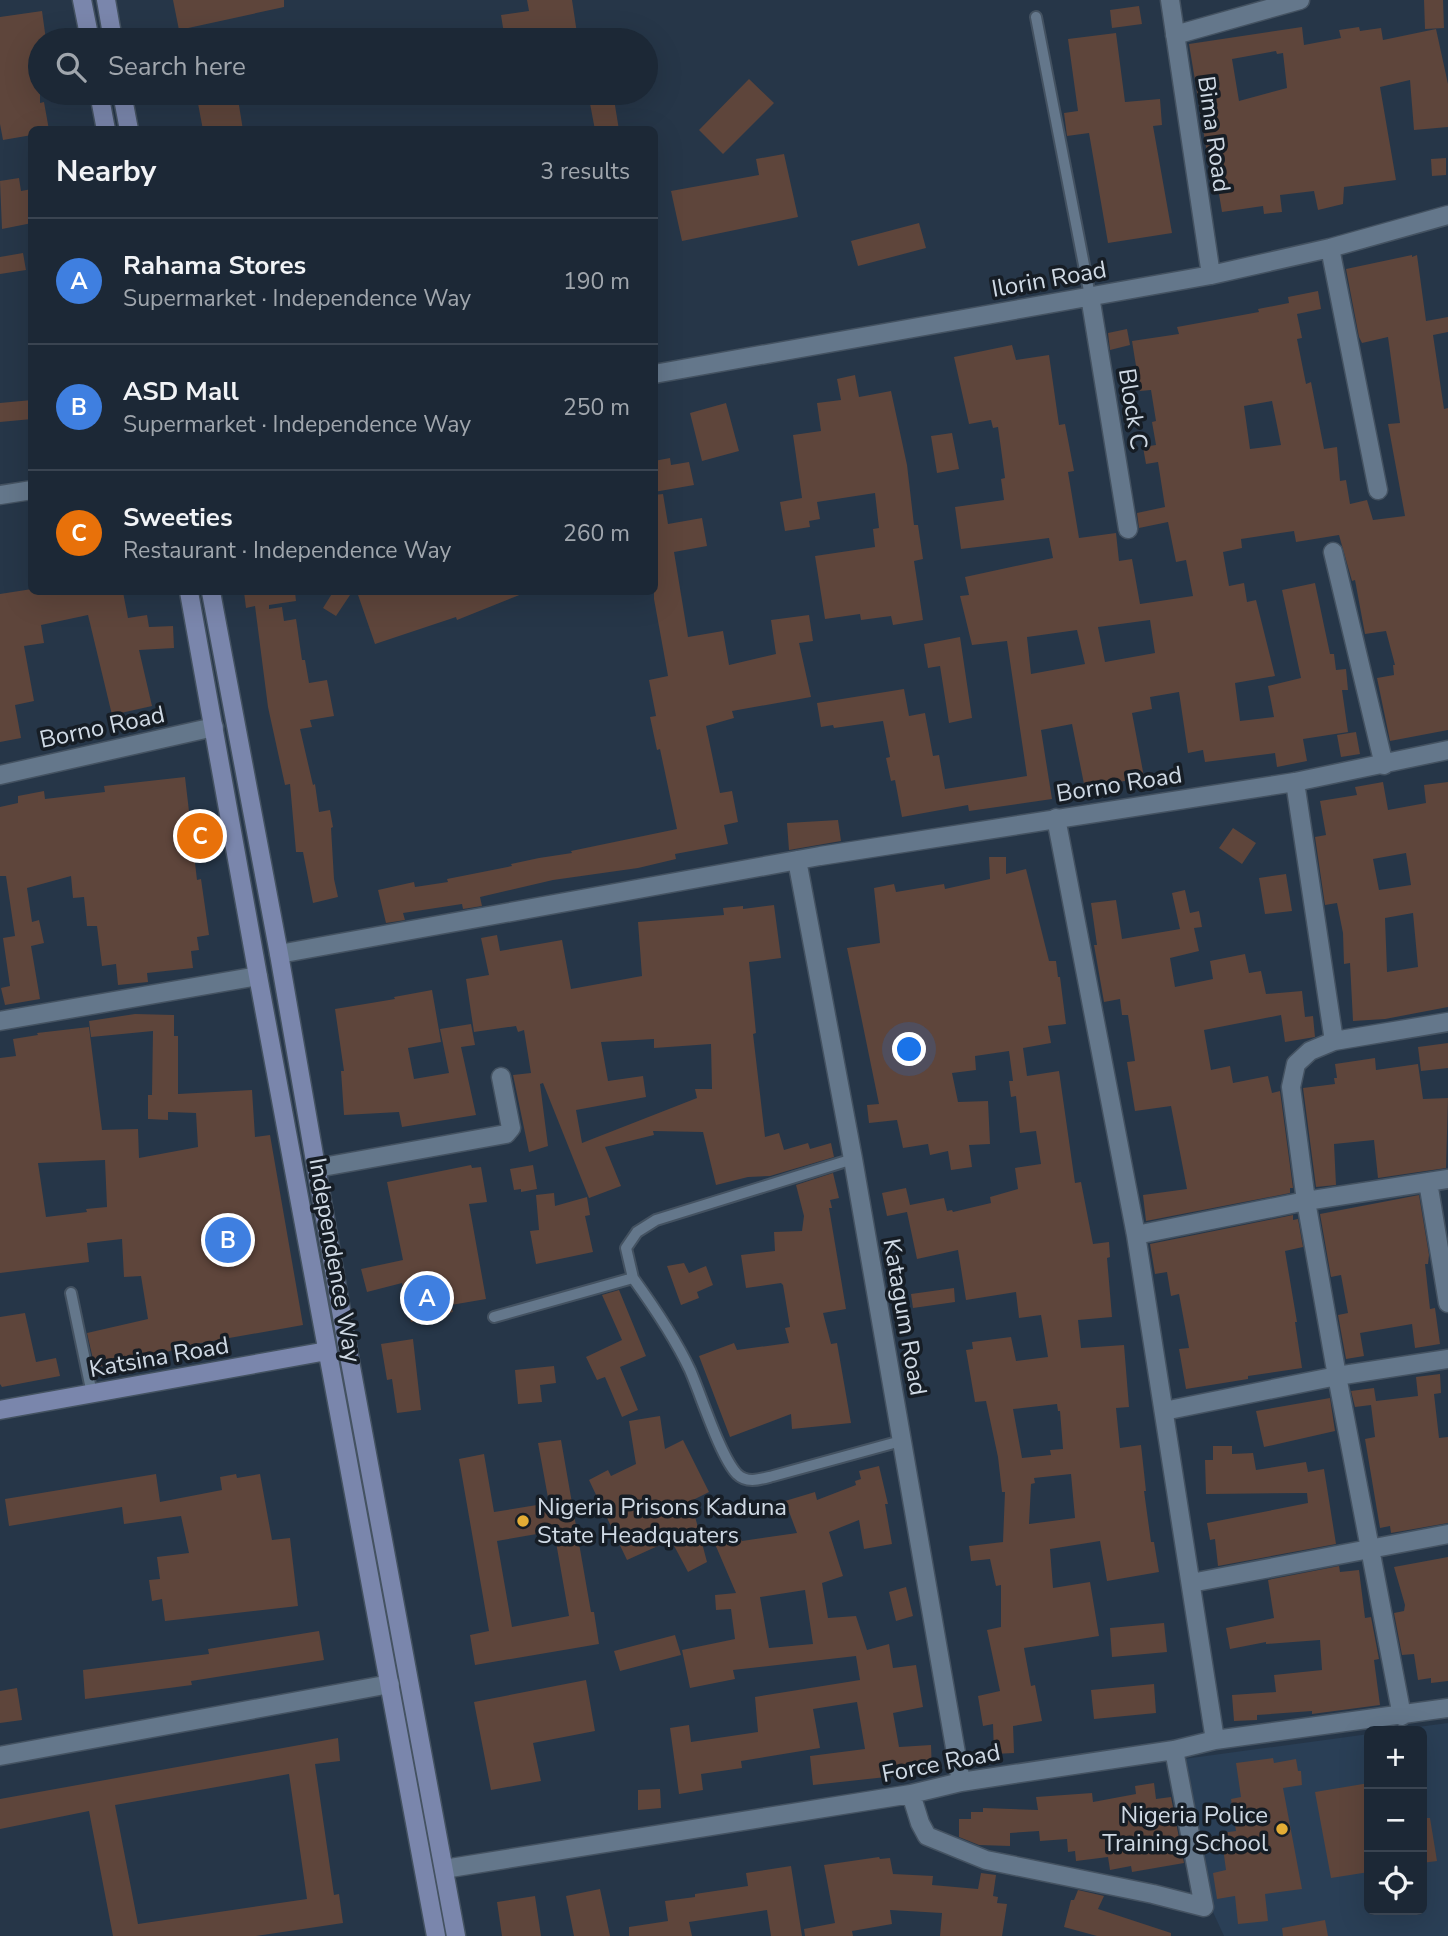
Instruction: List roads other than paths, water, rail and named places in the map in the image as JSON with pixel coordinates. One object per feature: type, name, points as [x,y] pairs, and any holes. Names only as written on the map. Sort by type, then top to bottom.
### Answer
[{"type":"main road","points":[[82,0],[88,28]]},
{"type":"main road","points":[[106,0],[111,28]]},
{"type":"main road","points":[[101,105],[105,126]]},
{"type":"main road","points":[[124,105],[128,126]]},
{"type":"main road","name":"Independence Way","points":[[191,595],[258,976],[436,1936]]},
{"type":"main road","name":"Independence Way","points":[[212,595],[456,1936]]},
{"type":"main road","name":"Katsina Road","points":[[0,1410],[327,1351]]},
{"type":"street","name":"Bima Road","points":[[1170,0],[1211,275]]},
{"type":"street","points":[[1175,35],[1300,0]]},
{"type":"street","name":"Ilorin Road","points":[[658,373],[1211,275],[1330,248],[1448,215]]},
{"type":"street","points":[[1330,248],[1378,490]]},
{"type":"street","name":"Block C","points":[[1090,296],[1128,529]]},
{"type":"street","points":[[0,495],[28,491]]},
{"type":"street","points":[[1332,552],[1384,765]]},
{"type":"street","name":"Borno Road","points":[[0,775],[214,727]]},
{"type":"street","name":"Borno Road","points":[[279,954],[797,860],[1295,782],[1448,750]]},
{"type":"street","points":[[1295,782],[1334,1041]]},
{"type":"street","points":[[1056,818],[1136,1235],[1215,1740]]},
{"type":"street","name":"Katagum Road","points":[[797,860],[853,1159],[961,1782]]},
{"type":"street","points":[[0,1021],[258,976]]},
{"type":"street","points":[[1402,1716],[1368,1549],[1306,1201],[1291,1087],[1296,1064],[1310,1051],[1334,1041],[1448,1022]]},
{"type":"street","points":[[317,1168],[506,1135],[511,1128],[500,1077]]},
{"type":"street","points":[[1136,1235],[1306,1201],[1448,1179]]},
{"type":"street","points":[[1428,1182],[1448,1303]]},
{"type":"street","points":[[1164,1411],[1337,1376],[1448,1359]]},
{"type":"street","points":[[1191,1583],[1448,1534]]},
{"type":"street","points":[[0,1756],[390,1684]]},
{"type":"street","name":"Force Road","points":[[444,1869],[911,1794],[961,1782],[1174,1750],[1215,1740],[1448,1708]]},
{"type":"street","points":[[911,1794],[927,1836],[986,1860],[1204,1907],[1174,1750]]},
{"type":"lane","points":[[1036,17],[1090,296]]},
{"type":"lane","points":[[853,1159],[656,1220],[637,1232],[626,1248],[633,1278],[654,1307],[689,1368],[738,1476],[752,1481],[901,1441]]},
{"type":"lane","points":[[494,1317],[633,1278]]},
{"type":"lane","points":[[71,1293],[92,1394]]},
{"type":"place","name":"Sweeties","points":[[200,836]]},
{"type":"place","name":"ASD Mall","points":[[228,1240]]},
{"type":"place","name":"Rahama Stores","points":[[427,1298]]},
{"type":"place","name":"Nigeria Prisons Kaduna State Headquaters","points":[[523,1521]]},
{"type":"place","name":"Nigeria Police Training School","points":[[1282,1829]]}]
